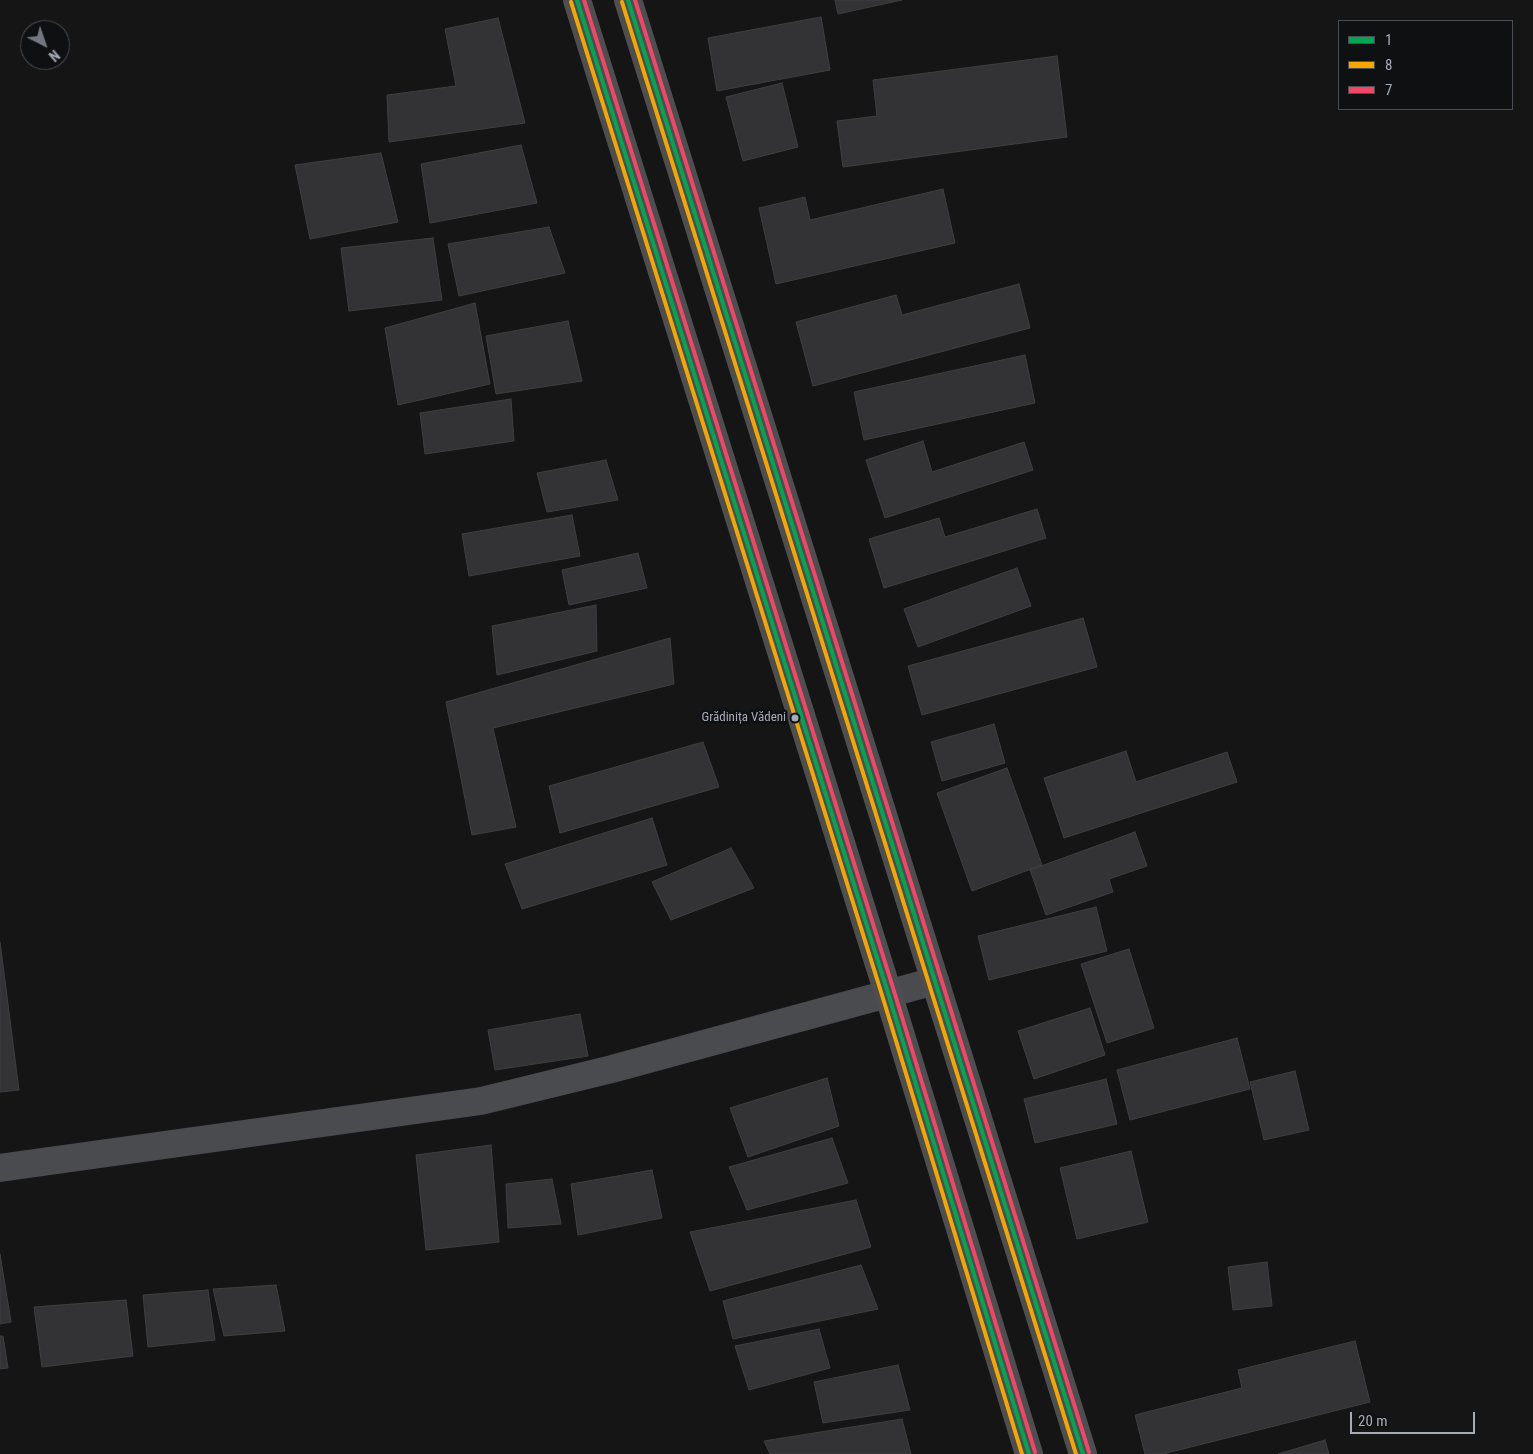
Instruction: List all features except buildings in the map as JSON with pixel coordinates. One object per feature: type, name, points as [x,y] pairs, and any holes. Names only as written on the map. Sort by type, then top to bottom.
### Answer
[{"type":"main road","points":[[577,0],[888,993],[1029,1454]]},
{"type":"main road","points":[[628,0],[1083,1454]]},
{"type":"street","points":[[0,1168],[480,1101],[612,1069],[935,981]]},
{"type":"transit line","name":"1","points":[[577,0],[888,993],[1029,1454]]},
{"type":"transit line","name":"7","points":[[584,0],[894,991],[1035,1452]]},
{"type":"transit line","name":"1","points":[[628,0],[1083,1454]]},
{"type":"transit line","name":"7","points":[[635,0],[1089,1452]]},
{"type":"transit line","name":"8","points":[[571,2],[882,995],[1022,1454]]},
{"type":"transit line","name":"8","points":[[622,2],[1076,1454]]},
{"type":"place","name":"Grădinița Vădeni","points":[[795,718]]}]
